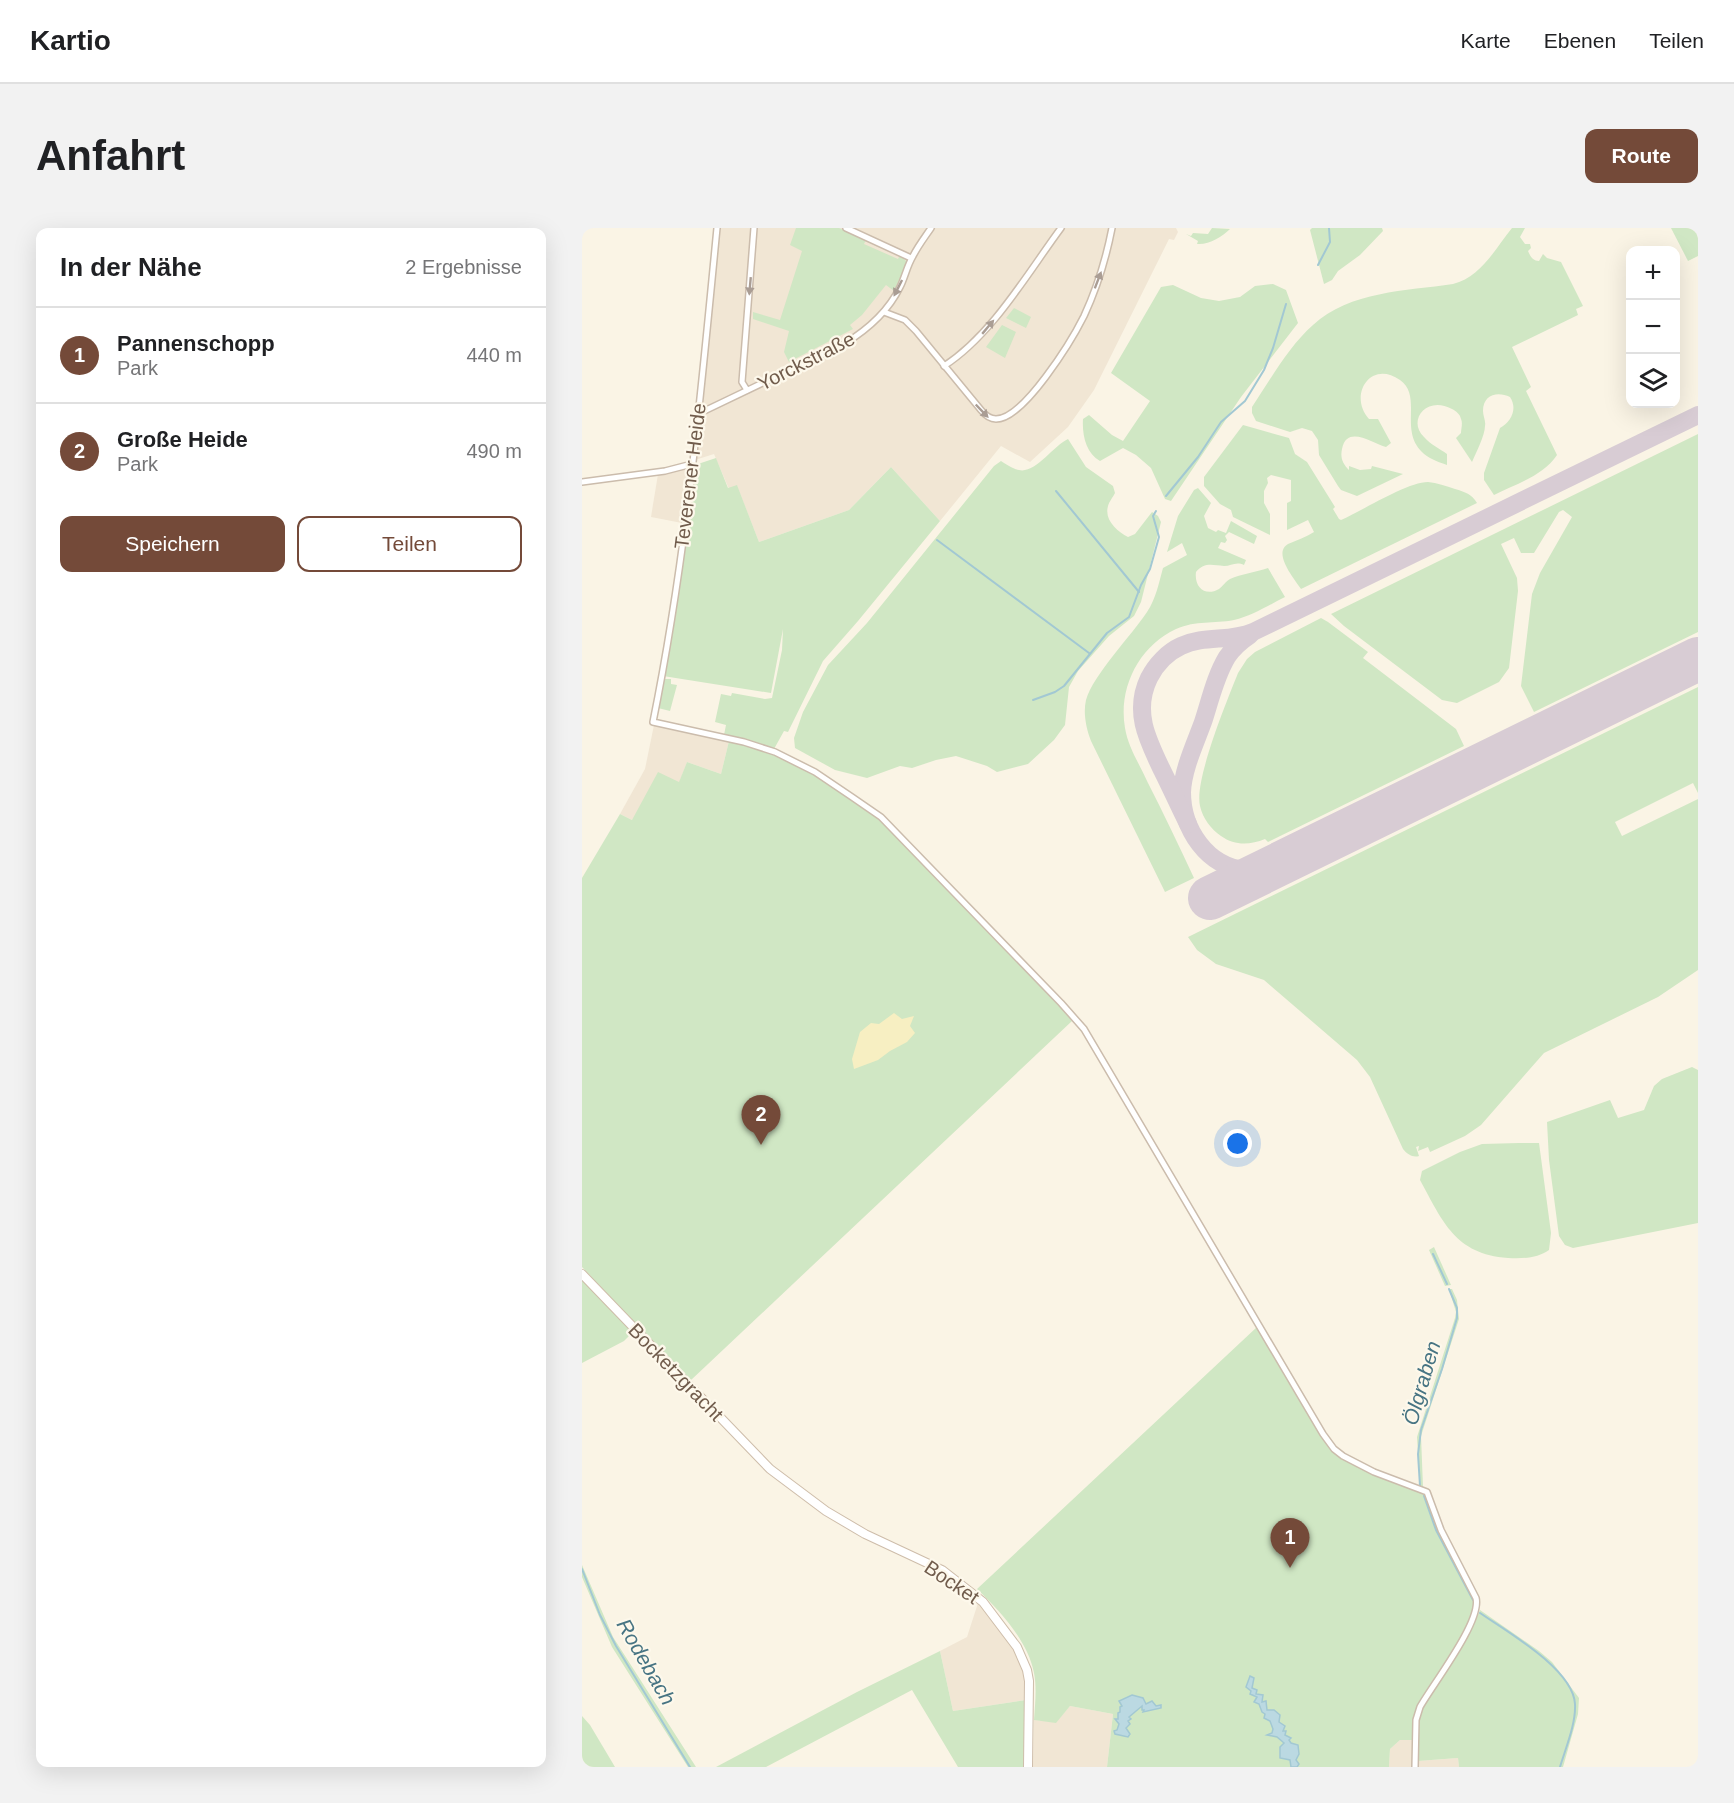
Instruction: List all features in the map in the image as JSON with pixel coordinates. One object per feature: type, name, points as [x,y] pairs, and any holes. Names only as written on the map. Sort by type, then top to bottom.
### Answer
[{"type":"street","name":"Teverener Heide","points":[[717,228],[692,464],[665,657],[653,722],[744,742],[775,752],[815,771],[881,817],[1084,1029],[1334,1449],[1374,1472],[1427,1492],[1441,1530],[1476,1598],[1477,1605],[1468,1629],[1420,1707],[1416,1720],[1415,1767]]},
{"type":"street","points":[[747,390],[742,382],[754,228]]},
{"type":"street","points":[[846,228],[911,258]]},
{"type":"street","name":"Yorckstraße","points":[[700,412],[844,344],[869,326],[884,312],[899,288],[911,258],[931,228]]},
{"type":"street","points":[[944,366],[965,351],[982,333],[1061,228]]},
{"type":"street","points":[[884,312],[905,320],[988,418],[998,420],[1030,398],[1083,318],[1101,274],[1112,228]]},
{"type":"street","points":[[582,482],[665,471],[692,464]]},
{"type":"street","name":"Bocketzgracht","points":[[582,1274],[770,1469]]},
{"type":"street","name":"Bocket","points":[[770,1469],[826,1511],[865,1534],[942,1570],[983,1602],[1017,1647],[1028,1670],[1028,1767]]},
{"type":"shaded area","points":[[720,228],[1176,228],[1178,232],[1174,240],[1169,239],[1094,390],[1068,427],[1030,462],[1001,446],[940,521],[891,467],[849,510],[759,542],[737,486],[729,489],[714,454],[695,460]]},
{"type":"shaded area","points":[[690,468],[682,523],[651,517],[658,474]]},
{"type":"shaded area","points":[[654,725],[729,741],[721,774],[687,762],[679,783],[632,820],[620,814],[645,769]]},
{"type":"shaded area","points":[[978,1603],[1008,1639],[1021,1660],[1025,1673],[1026,1700],[953,1711],[940,1651],[967,1637]]},
{"type":"shaded area","points":[[1070,1706],[1113,1714],[1107,1767],[1033,1767],[1034,1720],[1056,1722]]},
{"type":"shaded area","points":[[1417,1739],[1418,1761],[1458,1758],[1459,1767],[1389,1767],[1390,1749],[1400,1740]]},
{"type":"green space","points":[[796,228],[839,228],[866,240],[864,244],[898,259],[900,255],[907,262],[894,291],[886,285],[862,315],[850,325],[853,329],[789,362],[784,352],[789,331],[753,319],[753,312],[780,320],[802,251],[790,245]]},
{"type":"green space","points":[[1212,228],[1230,229],[1215,240],[1202,244],[1197,244],[1198,241],[1186,234],[1191,236],[1193,233],[1208,234]]},
{"type":"green space","points":[[1312,228],[1382,228],[1383,231],[1360,255],[1338,271],[1332,280],[1324,284],[1310,230]]},
{"type":"green space","points":[[1512,228],[1525,228],[1520,237],[1525,244],[1530,244],[1531,248],[1528,251],[1533,259],[1539,261],[1543,254],[1547,258],[1561,262],[1583,306],[1576,309],[1578,315],[1512,347],[1531,387],[1526,391],[1557,455],[1544,469],[1494,495],[1484,480],[1484,473],[1500,428],[1510,419],[1513,410],[1510,397],[1500,394],[1485,401],[1483,411],[1485,430],[1472,462],[1456,438],[1461,433],[1462,424],[1458,413],[1443,406],[1427,407],[1419,417],[1419,431],[1429,442],[1447,454],[1447,465],[1430,458],[1419,449],[1414,439],[1407,388],[1400,380],[1389,375],[1380,374],[1371,377],[1365,383],[1361,400],[1363,410],[1369,419],[1378,419],[1391,443],[1386,447],[1361,438],[1349,438],[1342,449],[1342,458],[1349,470],[1349,466],[1360,470],[1371,469],[1372,466],[1403,474],[1357,496],[1341,490],[1338,486],[1319,455],[1318,440],[1312,431],[1302,428],[1290,432],[1256,421],[1252,407],[1288,353],[1313,325],[1344,305],[1361,299],[1379,294],[1453,284],[1463,280],[1487,261]]},
{"type":"green space","points":[[1671,228],[1698,228],[1698,256],[1688,261]]},
{"type":"green space","points":[[1273,284],[1286,290],[1298,323],[1241,397],[1171,501],[1165,499],[1151,468],[1136,455],[1123,448],[1100,461],[1095,458],[1086,443],[1083,419],[1089,415],[1112,435],[1123,441],[1150,401],[1111,373],[1161,287],[1173,285],[1201,298],[1219,301],[1240,297],[1255,286]]},
{"type":"green space","points":[[1014,308],[1031,317],[1026,328],[1006,318]]},
{"type":"green space","points":[[1002,325],[1016,332],[1005,358],[986,347]]},
{"type":"green space","points":[[1243,425],[1289,438],[1295,454],[1307,462],[1341,520],[1419,483],[1428,482],[1465,492],[1477,503],[1301,589],[1286,566],[1282,554],[1288,544],[1314,532],[1308,520],[1287,530],[1287,503],[1291,501],[1291,480],[1271,475],[1267,478],[1264,503],[1270,514],[1270,535],[1233,517],[1231,510],[1220,504],[1204,486],[1204,477]]},
{"type":"green space","points":[[1698,434],[1698,632],[1534,712],[1521,686],[1532,594],[1540,573],[1572,517],[1563,510],[1559,512],[1534,553],[1521,553],[1514,538],[1501,544],[1517,578],[1518,591],[1509,668],[1499,682],[1457,703],[1442,700],[1331,614]]},
{"type":"green space","points":[[1068,439],[1086,467],[1113,486],[1115,493],[1107,511],[1110,520],[1120,532],[1128,537],[1135,534],[1152,512],[1161,522],[1141,602],[1134,616],[1109,636],[1078,671],[1069,687],[1065,725],[1054,740],[1028,764],[997,772],[987,766],[956,756],[912,768],[900,766],[867,778],[835,770],[795,748],[794,738],[803,712],[828,665],[867,623],[994,466],[1001,461],[1014,469],[1031,468]]},
{"type":"green space","points":[[716,458],[728,488],[737,485],[759,542],[849,510],[891,467],[940,521],[823,661],[788,732],[784,731],[774,749],[724,735],[726,725],[715,722],[721,694],[731,696],[732,693],[765,699],[772,698],[782,650],[783,629],[771,693],[663,676],[695,465]]},
{"type":"green space","points":[[1198,488],[1211,503],[1204,516],[1208,528],[1226,533],[1231,521],[1257,536],[1254,544],[1229,532],[1225,536],[1227,540],[1225,543],[1221,542],[1218,548],[1246,560],[1244,565],[1202,567],[1196,572],[1197,582],[1201,589],[1214,591],[1230,579],[1268,568],[1285,597],[1241,618],[1191,624],[1163,636],[1142,657],[1128,684],[1124,713],[1129,742],[1194,878],[1165,892],[1091,741],[1085,720],[1085,705],[1096,679],[1150,607],[1163,568],[1187,555],[1182,543],[1167,552],[1178,516],[1194,490]]},
{"type":"green space","points":[[1321,618],[1368,652],[1363,658],[1456,729],[1464,746],[1268,842],[1265,839],[1248,843],[1232,842],[1217,833],[1208,823],[1201,811],[1199,794],[1206,760],[1238,673],[1247,659],[1255,652]]},
{"type":"green space","points":[[664,679],[671,679],[671,684],[677,685],[670,711],[658,708]]},
{"type":"green space","points":[[1698,687],[1698,793],[1693,783],[1615,822],[1622,836],[1698,799],[1698,970],[1658,997],[1544,1053],[1481,1125],[1465,1136],[1430,1152],[1428,1147],[1418,1151],[1419,1146],[1416,1147],[1419,1156],[1408,1154],[1403,1149],[1370,1077],[1357,1060],[1264,980],[1216,964],[1197,950],[1188,937]]},
{"type":"green space","points":[[729,741],[774,754],[814,772],[877,817],[1072,1021],[690,1381],[582,1267],[582,878],[620,814],[632,820],[658,772],[679,782],[687,762],[721,774]]},
{"type":"green space","points":[[1692,1067],[1698,1070],[1698,1223],[1573,1248],[1565,1245],[1559,1236],[1549,1160],[1547,1122],[1610,1100],[1618,1118],[1644,1110],[1654,1086],[1662,1079]]},
{"type":"green space","points":[[1539,1143],[1551,1233],[1549,1250],[1535,1256],[1508,1258],[1475,1250],[1463,1243],[1444,1222],[1436,1209],[1420,1180],[1422,1171],[1482,1144]]},
{"type":"green space","points":[[1434,1247],[1451,1285],[1445,1286],[1429,1250]]},
{"type":"green space","points":[[582,1279],[630,1328],[631,1334],[624,1341],[582,1363]]},
{"type":"green space","points":[[1449,1289],[1452,1289],[1457,1300],[1459,1319],[1421,1436],[1423,1487],[1420,1486],[1417,1437],[1455,1318],[1456,1312]]},
{"type":"green space","points":[[1257,1327],[1326,1442],[1377,1475],[1425,1494],[1476,1604],[1466,1629],[1417,1708],[1412,1740],[1400,1740],[1390,1749],[1389,1767],[1107,1767],[1113,1714],[1070,1706],[1056,1723],[1034,1720],[1035,1679],[1026,1649],[1004,1617],[977,1589]]},
{"type":"green space","points":[[582,1565],[613,1637],[696,1767],[688,1767],[612,1647],[582,1577]]},
{"type":"green space","points":[[1480,1610],[1552,1662],[1579,1698],[1578,1714],[1563,1767],[1459,1767],[1458,1758],[1418,1761],[1418,1719],[1423,1706],[1470,1632]]},
{"type":"green space","points":[[940,1651],[953,1711],[1026,1700],[1025,1767],[958,1767],[912,1690],[766,1767],[716,1767],[857,1692]]},
{"type":"green space","points":[[582,1716],[590,1725],[615,1767],[582,1767]]},
{"type":"sand","points":[[894,1013],[902,1019],[914,1016],[910,1026],[915,1033],[907,1042],[878,1060],[854,1069],[852,1059],[860,1032],[871,1023],[879,1024]]},
{"type":"water","points":[[1250,1676],[1254,1678],[1252,1688],[1257,1690],[1256,1694],[1263,1695],[1262,1702],[1266,1701],[1267,1710],[1274,1710],[1280,1715],[1279,1722],[1285,1726],[1283,1731],[1286,1731],[1285,1735],[1291,1738],[1289,1740],[1291,1743],[1298,1745],[1299,1754],[1296,1760],[1299,1764],[1297,1767],[1291,1767],[1290,1760],[1280,1758],[1280,1747],[1284,1743],[1277,1737],[1267,1735],[1272,1733],[1273,1729],[1270,1721],[1264,1718],[1265,1714],[1259,1704],[1254,1702],[1257,1697],[1250,1694],[1251,1691],[1246,1687]]},
{"type":"water","points":[[1132,1695],[1143,1698],[1146,1704],[1152,1701],[1156,1706],[1161,1705],[1161,1708],[1143,1712],[1142,1706],[1129,1717],[1130,1724],[1126,1728],[1130,1734],[1128,1737],[1115,1734],[1114,1731],[1117,1730],[1119,1724],[1115,1719],[1118,1719],[1122,1706],[1119,1701]]},
{"type":"waterway","points":[[1318,265],[1330,242],[1329,228]]},
{"type":"waterway","points":[[1166,496],[1198,457],[1221,422],[1245,401],[1264,370],[1286,304]]},
{"type":"waterway","points":[[1056,491],[1139,592]]},
{"type":"waterway","points":[[1033,700],[1064,686],[1107,633],[1129,617],[1141,585],[1150,569],[1159,537],[1153,516],[1156,511]]},
{"type":"waterway","points":[[937,540],[1089,653]]},
{"type":"waterway","name":"Ölgraben","points":[[1433,1254],[1447,1284]]},
{"type":"waterway","name":"Ölgraben","points":[[1420,1486],[1418,1454],[1421,1430],[1457,1318],[1457,1308],[1449,1289]]},
{"type":"waterway","name":"Ölgraben","points":[[1424,1496],[1436,1530],[1473,1600]]},
{"type":"waterway","name":"Rodebach","points":[[582,1569],[600,1615],[616,1646],[690,1767]]},
{"type":"waterway","name":"Ölgraben","points":[[1480,1613],[1536,1652],[1563,1678],[1571,1691],[1575,1704],[1574,1719],[1560,1767]]},
{"type":"taxiway","points":[[1188,824],[1151,747],[1142,713],[1144,690],[1149,678],[1167,655],[1190,643],[1235,637],[1253,632],[1698,415]]},
{"type":"taxiway","points":[[1250,635],[1240,642],[1227,657],[1219,673],[1187,766],[1182,792],[1183,806],[1199,844],[1220,862],[1246,870],[1258,870],[1277,865]]},
{"type":"runway","points":[[1210,898],[1698,659]]},
{"type":"place","name":"Große Heide","points":[[761,1145]]},
{"type":"place","name":"Pannenschopp","points":[[1290,1568]]}]
